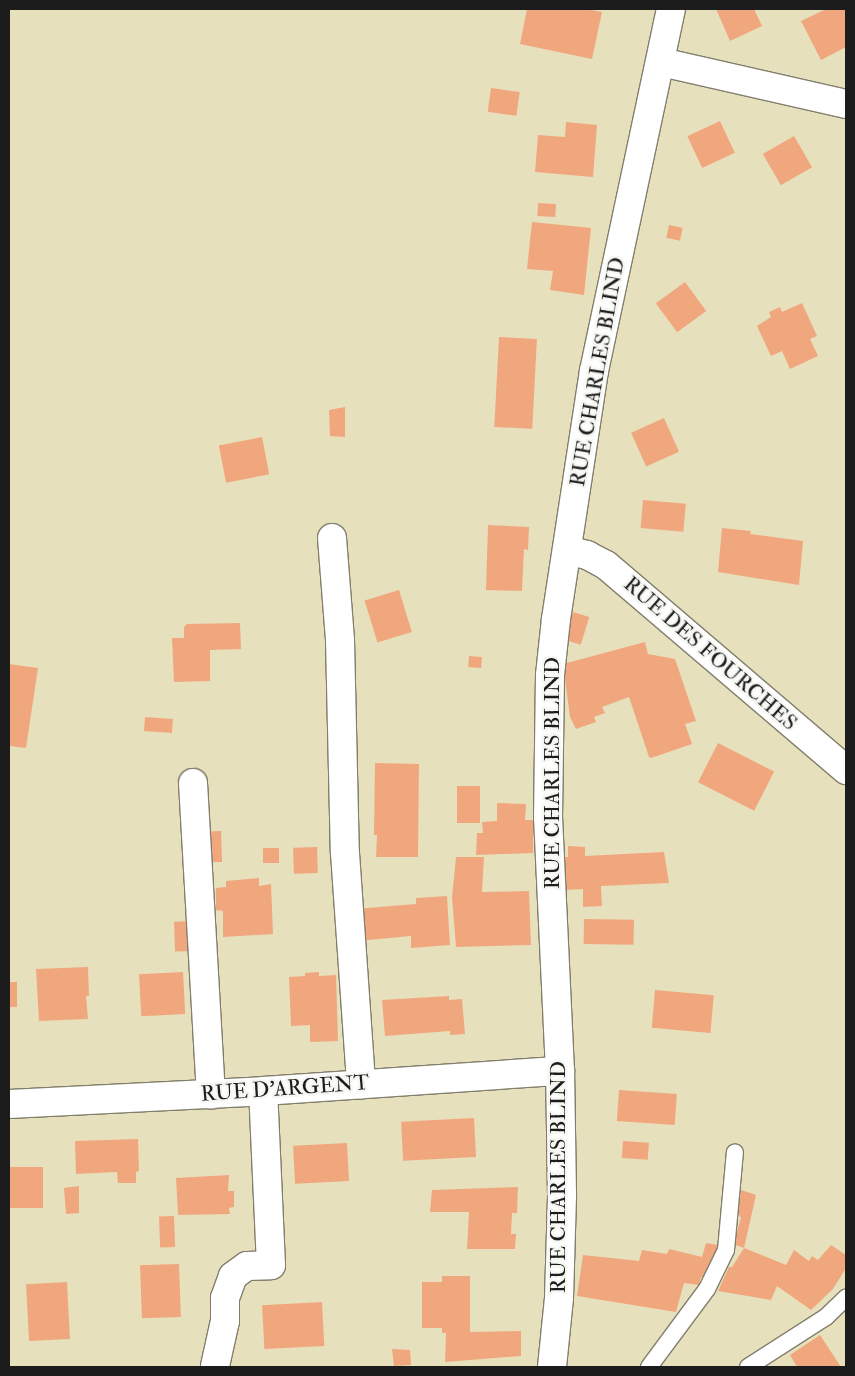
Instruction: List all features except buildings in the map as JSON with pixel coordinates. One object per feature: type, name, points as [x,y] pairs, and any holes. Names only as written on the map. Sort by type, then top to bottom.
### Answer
[{"type":"street","name":"RUE CHARLES BLIND","points":[[552,1367],[558,1298],[562,1194],[560,1071],[548,818],[551,666],[594,371],[671,9]]},
{"type":"street","points":[[661,62],[846,104]]},
{"type":"street","points":[[332,538],[340,640],[345,854],[361,1084]]},
{"type":"street","name":"RUE DES FOURCHES","points":[[567,550],[586,555],[606,566],[846,770]]},
{"type":"street","points":[[194,783],[211,1094]]},
{"type":"street","name":"RUE D'ARGENT","points":[[9,1104],[263,1091],[560,1071]]},
{"type":"street","points":[[215,1366],[225,1321],[225,1298],[233,1276],[247,1266],[271,1265],[263,1091]]},
{"type":"lane","points":[[649,1367],[707,1289],[726,1250],[735,1152]]},
{"type":"lane","points":[[748,1367],[826,1317],[846,1298]]}]
